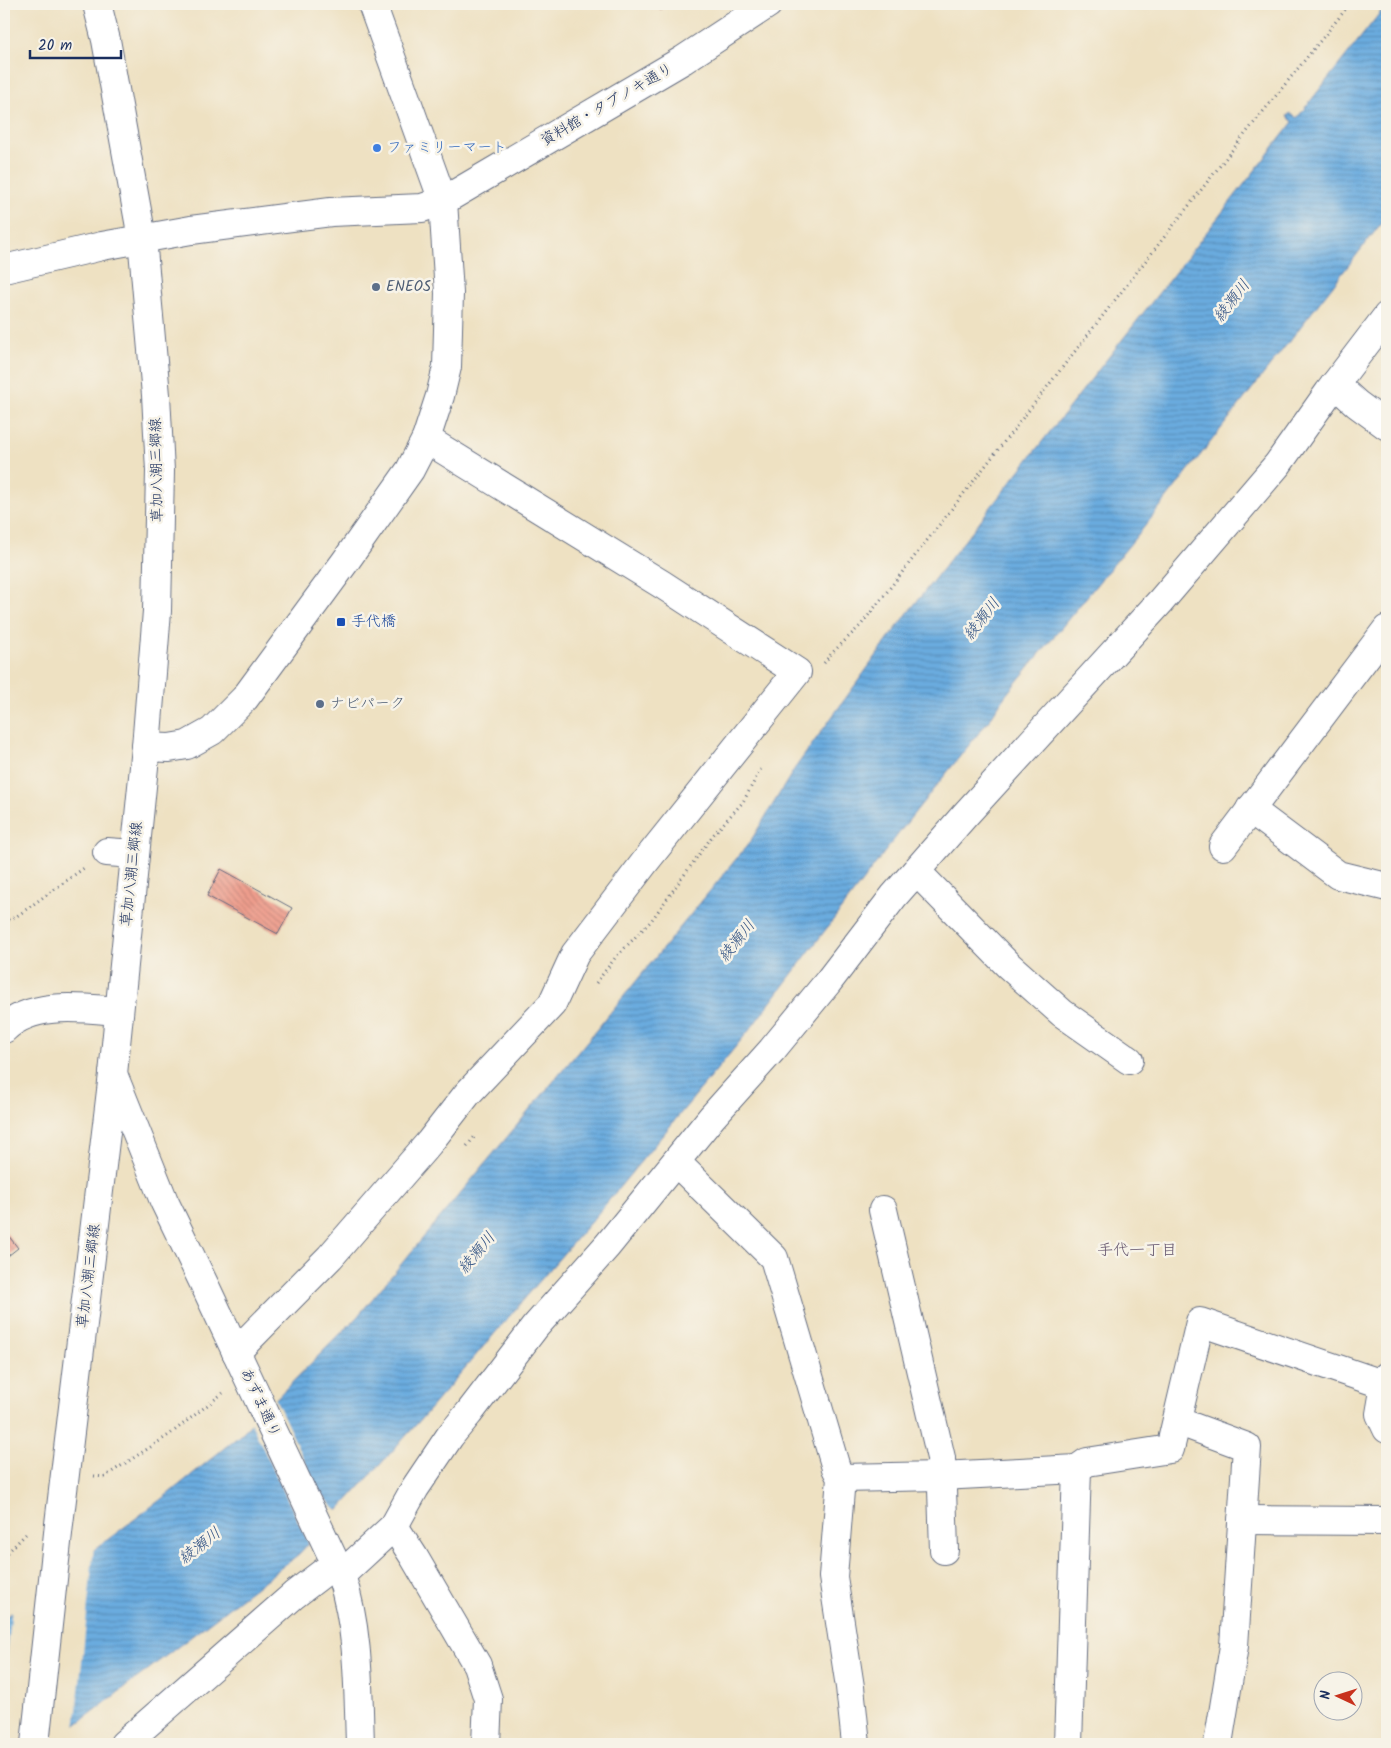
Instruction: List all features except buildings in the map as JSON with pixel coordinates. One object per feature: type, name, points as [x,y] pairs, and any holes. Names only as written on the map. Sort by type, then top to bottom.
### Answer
[{"type":"street","name":"草加八潮三郷線","points":[[35,1744],[59,1524],[113,1074],[146,747],[157,611],[160,471],[156,395],[142,238],[106,40],[97,4]]},
{"type":"street","points":[[146,747],[168,748],[186,745],[212,731],[245,698],[410,470],[426,439],[440,396],[447,367],[449,293],[443,201],[372,4]]},
{"type":"street","name":"資料館・タブノキ通り","points":[[4,269],[142,238],[191,230],[331,212],[422,208],[443,201],[683,60],[768,4]]},
{"type":"street","points":[[124,1744],[294,1595],[338,1569],[394,1526],[415,1488],[450,1436],[535,1327],[607,1246],[712,1117],[828,982],[894,896],[964,815],[1160,602],[1278,464],[1335,384],[1387,316]]},
{"type":"street","points":[[1335,384],[1357,404],[1387,426]]},
{"type":"street","points":[[243,1367],[330,1258],[429,1143],[468,1093],[552,1004],[574,954],[651,854],[797,672],[663,585],[426,439]]},
{"type":"street","points":[[1222,846],[1387,629]]},
{"type":"street","points":[[1250,808],[1338,875],[1387,887]]},
{"type":"street","points":[[107,852],[134,854]]},
{"type":"street","points":[[916,871],[1007,964],[1062,1013],[1130,1060]]},
{"type":"street","points":[[4,1030],[13,1020],[33,1012],[82,1008],[118,1011]]},
{"type":"street","name":"あずま通り","points":[[113,1074],[164,1201],[338,1569],[347,1594],[356,1639],[360,1744]]},
{"type":"street","points":[[676,1162],[774,1258],[836,1468],[841,1478],[833,1577],[850,1687],[856,1744]]},
{"type":"street","points":[[883,1210],[941,1458],[944,1550]]},
{"type":"street","points":[[841,1478],[941,1476],[1077,1469],[1087,1462],[1170,1449],[1200,1322],[1386,1380],[1380,1414],[1387,1428]]},
{"type":"street","points":[[1177,1421],[1247,1447],[1234,1646],[1218,1744]]},
{"type":"street","points":[[1068,1744],[1077,1469]]},
{"type":"street","points":[[1242,1520],[1387,1521]]},
{"type":"street","points":[[394,1526],[414,1556],[477,1665],[488,1699],[486,1744]]},
{"type":"path","points":[[4,922],[17,916],[107,852]]},
{"type":"path","points":[[66,1475],[104,1477],[169,1434],[227,1390],[243,1367]]},
{"type":"water","name":"綾瀬川","points":[[1387,4],[1387,216],[1145,526],[1005,696],[990,719],[912,816],[751,1028],[600,1211],[415,1426],[299,1554],[51,1744],[4,1744],[4,1618],[168,1494],[239,1436],[358,1316],[750,842],[795,768],[903,619],[1293,122],[1287,116],[1290,113],[1297,118]]},
{"type":"pier","points":[[274,1396],[319,1492],[340,1513],[310,1546],[250,1421]]},
{"type":"pier","points":[[94,1546],[75,1729],[55,1744],[4,1744],[4,1685],[12,1608]]},
{"type":"place","name":"ファミリーマート","points":[[377,148]]},
{"type":"place","name":"ENEOS","points":[[376,287]]},
{"type":"place","name":"手代橋","points":[[341,622]]},
{"type":"place","name":"ナビパーク","points":[[320,704]]},
{"type":"district","name":"手代一丁目","points":[[1137,1250]]}]
